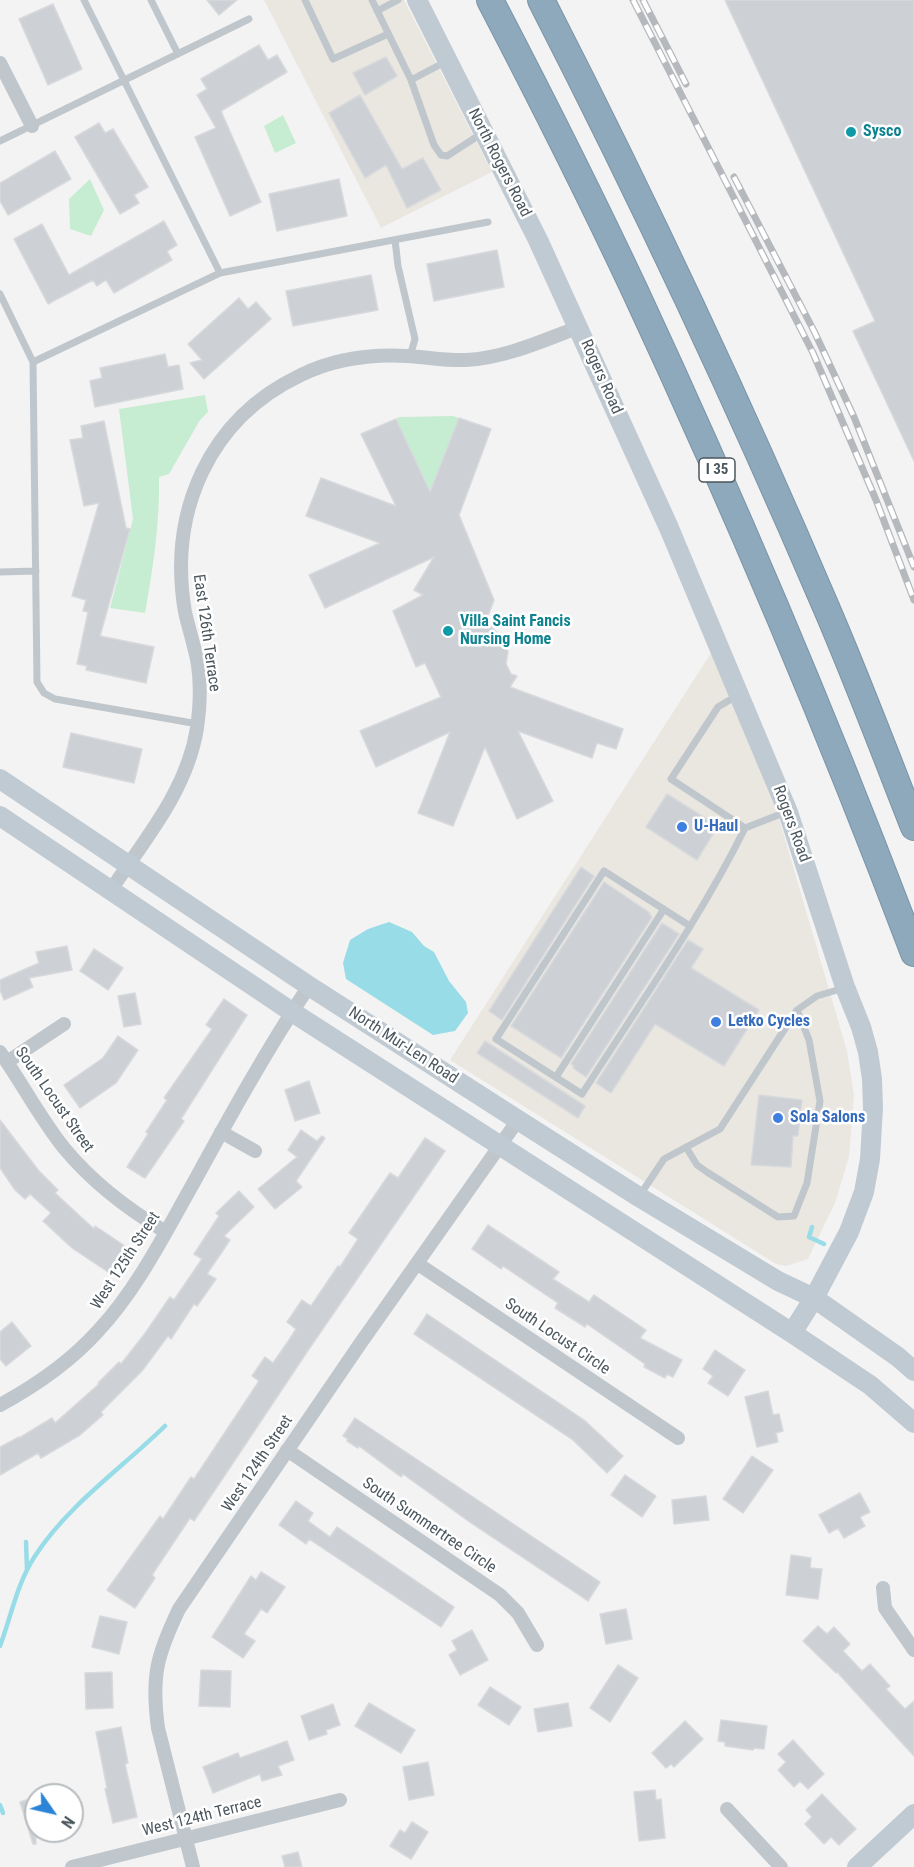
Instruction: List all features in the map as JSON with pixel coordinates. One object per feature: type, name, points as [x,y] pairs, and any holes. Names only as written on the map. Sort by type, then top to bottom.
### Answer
[{"type":"highway","name":"I 35","points":[[490,0],[634,288],[703,438],[788,634],[914,953]]},
{"type":"highway","name":"I 35","points":[[541,0],[664,247],[719,364],[826,608],[914,827]]},
{"type":"main road","name":"North Rogers Road","points":[[417,0],[538,240],[579,327]]},
{"type":"main road","name":"Rogers Road","points":[[579,327],[669,528],[788,812],[868,1052],[872,1079],[873,1133],[864,1192],[849,1232],[792,1334]]},
{"type":"main road","name":"North Mur-Len Road","points":[[0,779],[309,986],[518,1120],[778,1281],[814,1298],[898,1357],[914,1371]]},
{"type":"main road","name":"North Mur-Len Road","points":[[0,816],[292,1012],[870,1385],[914,1423]]},
{"type":"main road","points":[[857,1867],[914,1814]]},
{"type":"street","points":[[0,63],[32,126]]},
{"type":"street","name":"East 126th Terrace","points":[[111,890],[172,800],[190,760],[200,708],[198,665],[185,612],[180,566],[181,542],[195,486],[210,457],[245,413],[276,389],[303,374],[341,361],[375,356],[466,360],[499,356],[579,327]]},
{"type":"street","name":"West 125th Street","points":[[0,1405],[44,1378],[99,1330],[126,1297],[166,1232],[221,1132],[309,986]]},
{"type":"street","points":[[4,1057],[64,1024]]},
{"type":"street","name":"South Locust Street","points":[[4,1057],[63,1146],[80,1166],[115,1199],[166,1232]]},
{"type":"street","name":"West 124th Street","points":[[193,1867],[158,1728],[155,1706],[157,1665],[162,1645],[179,1609],[287,1450],[518,1120]]},
{"type":"street","points":[[221,1132],[255,1151]]},
{"type":"street","name":"South Locust Circle","points":[[418,1264],[678,1438]]},
{"type":"street","name":"South Summertree Circle","points":[[287,1450],[500,1595],[518,1613],[537,1645]]},
{"type":"street","points":[[883,1588],[885,1608],[914,1650]]},
{"type":"street","name":"West 124th Terrace","points":[[72,1867],[340,1800]]},
{"type":"street","points":[[727,1809],[781,1867]]},
{"type":"lane","points":[[84,0],[220,273]]},
{"type":"lane","points":[[151,0],[178,54]]},
{"type":"lane","points":[[305,0],[333,59],[388,34]]},
{"type":"lane","points":[[372,0],[411,80],[434,145],[441,155],[447,156],[484,132]]},
{"type":"lane","points":[[377,11],[398,0]]},
{"type":"lane","points":[[0,141],[249,19]]},
{"type":"lane","points":[[411,80],[448,61]]},
{"type":"lane","points":[[33,362],[220,273],[488,222]]},
{"type":"lane","points":[[395,240],[398,266],[415,339],[410,356]]},
{"type":"lane","points":[[0,294],[33,362],[38,682],[44,693],[55,699],[198,724]]},
{"type":"lane","points":[[0,572],[36,571]]},
{"type":"lane","points":[[740,694],[718,707],[671,779],[745,828]]},
{"type":"lane","points":[[690,926],[604,871],[496,1039],[582,1094],[690,926],[725,868],[745,828],[788,812]]},
{"type":"lane","points":[[556,1077],[664,909]]},
{"type":"lane","points":[[639,1197],[664,1159],[720,1129],[797,1010],[817,996],[846,987]]},
{"type":"lane","points":[[686,1147],[697,1165],[724,1183],[778,1217],[794,1216],[807,1183],[820,1101],[809,1040],[797,1010]]},
{"type":"shaded area","points":[[264,0],[404,0],[492,172],[381,228]]},
{"type":"shaded area","points":[[711,653],[778,815],[847,1051],[854,1095],[849,1157],[835,1203],[808,1259],[786,1266],[776,1264],[450,1060]]},
{"type":"green space","points":[[283,115],[296,143],[275,153],[264,126]]},
{"type":"green space","points":[[90,179],[104,210],[91,236],[70,229],[69,199]]},
{"type":"green space","points":[[205,395],[208,412],[200,420],[169,474],[159,477],[155,545],[145,613],[110,608],[133,519],[119,409]]},
{"type":"green space","points":[[453,416],[459,418],[430,492],[396,419],[399,417]]},
{"type":"water","points":[[389,922],[412,932],[424,946],[434,952],[449,981],[466,1002],[468,1013],[455,1031],[433,1035],[346,979],[343,963],[350,940],[368,929]]},
{"type":"building","points":[[207,0],[237,0],[219,15]]},
{"type":"building","name":"Sysco","points":[[725,0],[914,0],[914,461],[853,331],[875,321]]},
{"type":"building","points":[[53,4],[82,69],[48,85],[19,19]]},
{"type":"building","points":[[259,45],[268,60],[277,55],[287,72],[221,111],[261,202],[230,216],[195,137],[216,128],[197,95],[207,89],[201,79]]},
{"type":"building","points":[[386,57],[397,76],[365,95],[353,73]]},
{"type":"building","points":[[360,95],[402,169],[423,158],[441,190],[407,208],[386,165],[365,178],[329,113]]},
{"type":"building","points":[[99,123],[105,133],[113,129],[148,187],[134,195],[139,203],[120,214],[75,137]]},
{"type":"building","points":[[55,151],[71,179],[8,215],[0,201],[0,183]]},
{"type":"building","points":[[339,179],[347,216],[277,231],[269,194]]},
{"type":"building","points":[[164,221],[177,245],[167,251],[172,260],[114,293],[106,280],[97,286],[93,280],[48,304],[14,239],[42,224],[69,275]]},
{"type":"building","points":[[497,250],[504,287],[434,301],[427,264]]},
{"type":"building","points":[[371,275],[378,310],[293,326],[286,291]]},
{"type":"building","points":[[239,298],[248,309],[256,302],[271,319],[204,379],[190,363],[202,360],[188,344]]},
{"type":"building","points":[[165,354],[168,367],[179,365],[183,389],[95,407],[90,381],[102,378],[100,368]]},
{"type":"building","name":"Villa Saint Fancis Nursing Home","points":[[459,418],[491,429],[459,515],[494,600],[486,621],[505,641],[508,652],[506,664],[511,674],[517,676],[510,687],[623,729],[616,749],[597,743],[592,758],[518,731],[553,801],[517,819],[485,747],[453,826],[418,813],[450,732],[376,767],[360,731],[441,697],[425,663],[416,667],[393,611],[423,595],[414,590],[434,557],[325,608],[309,575],[380,543],[306,516],[321,478],[396,506],[361,434],[396,419],[430,492]]},
{"type":"building","points":[[104,421],[126,528],[130,529],[100,636],[154,647],[146,683],[86,670],[87,666],[77,664],[88,612],[83,611],[86,600],[72,596],[99,503],[84,506],[70,440],[83,438],[81,426]]},
{"type":"building","points":[[71,733],[142,749],[134,783],[63,767]]},
{"type":"building","name":"U-Haul","points":[[667,794],[718,826],[697,860],[646,827]]},
{"type":"building","points":[[581,867],[594,876],[502,1020],[489,1011]]},
{"type":"building","points":[[604,882],[650,913],[652,917],[561,1058],[511,1026]]},
{"type":"building","points":[[662,923],[679,934],[586,1077],[571,1064]]},
{"type":"building","points":[[688,940],[703,949],[691,968],[759,1010],[724,1066],[655,1024],[611,1093],[596,1083]]},
{"type":"building","points":[[67,946],[72,970],[29,978],[33,987],[4,1000],[0,990],[0,980],[39,963],[36,952]]},
{"type":"building","points":[[94,949],[123,968],[108,990],[80,971]]},
{"type":"building","points":[[135,993],[141,1024],[124,1027],[118,996]]},
{"type":"building","points":[[224,999],[247,1015],[181,1119],[184,1121],[145,1178],[127,1167],[167,1100],[164,1098],[212,1029],[206,1025]]},
{"type":"building","points":[[118,1036],[138,1050],[116,1083],[80,1108],[64,1085],[103,1058]]},
{"type":"building","points":[[485,1041],[585,1106],[578,1118],[477,1053]]},
{"type":"building","points":[[309,1081],[320,1113],[295,1121],[285,1090]]},
{"type":"building","name":"Sola Salons","points":[[759,1095],[802,1100],[798,1136],[793,1136],[791,1167],[751,1165]]},
{"type":"building","points":[[0,1120],[39,1171],[58,1190],[55,1193],[94,1229],[95,1226],[125,1246],[108,1272],[72,1248],[43,1221],[51,1213],[30,1194],[25,1199],[15,1190],[0,1168]]},
{"type":"building","points":[[301,1130],[317,1141],[322,1136],[325,1138],[296,1181],[302,1187],[275,1209],[258,1189],[297,1157],[288,1150]]},
{"type":"building","points":[[425,1138],[445,1151],[194,1521],[190,1518],[152,1575],[155,1578],[135,1608],[107,1590],[160,1516],[163,1519],[191,1477],[194,1479],[259,1381],[252,1376],[265,1357],[273,1363],[289,1340],[296,1329],[287,1322],[302,1300],[311,1306],[338,1266],[340,1267],[358,1239],[349,1233],[390,1173],[398,1178]]},
{"type":"building","points":[[239,1191],[254,1207],[224,1236],[230,1240],[207,1274],[216,1279],[197,1306],[194,1304],[171,1339],[168,1336],[142,1371],[101,1412],[103,1415],[80,1435],[41,1458],[38,1453],[0,1475],[0,1447],[52,1418],[55,1423],[99,1384],[119,1362],[121,1364],[170,1297],[174,1300],[202,1259],[194,1254],[219,1216],[216,1213]]},
{"type":"building","points":[[488,1225],[559,1272],[553,1279],[589,1302],[594,1295],[646,1330],[640,1338],[682,1360],[673,1377],[667,1374],[665,1378],[644,1367],[645,1364],[587,1324],[585,1327],[555,1308],[558,1303],[503,1266],[501,1269],[472,1249]]},
{"type":"building","points":[[427,1314],[584,1420],[623,1456],[607,1473],[573,1440],[414,1334]]},
{"type":"building","points":[[12,1322],[31,1346],[6,1366],[0,1359],[0,1332]]},
{"type":"building","points":[[715,1350],[745,1370],[728,1396],[708,1383],[713,1376],[703,1369]]},
{"type":"building","points":[[768,1391],[773,1415],[779,1414],[783,1431],[776,1433],[778,1442],[757,1447],[745,1397]]},
{"type":"building","points":[[355,1418],[600,1582],[588,1601],[471,1523],[403,1474],[401,1477],[359,1446],[358,1448],[347,1441],[348,1439],[343,1436]]},
{"type":"building","points":[[752,1456],[773,1470],[743,1513],[723,1499]]},
{"type":"building","points":[[625,1475],[656,1496],[642,1517],[611,1495]]},
{"type":"building","points":[[860,1493],[870,1512],[860,1517],[865,1526],[844,1538],[838,1528],[829,1533],[819,1515]]},
{"type":"building","points":[[706,1496],[709,1520],[674,1524],[672,1500]]},
{"type":"building","points":[[296,1501],[313,1513],[308,1521],[330,1537],[337,1527],[454,1607],[441,1627],[309,1539],[306,1544],[279,1525]]},
{"type":"building","points":[[791,1555],[811,1558],[810,1568],[822,1569],[818,1599],[786,1595]]},
{"type":"building","points":[[261,1572],[285,1587],[267,1613],[261,1609],[244,1634],[255,1641],[243,1658],[212,1637],[251,1576],[256,1580]]},
{"type":"building","points":[[626,1609],[632,1639],[606,1644],[600,1614]]},
{"type":"building","points":[[100,1616],[127,1622],[119,1654],[92,1647]]},
{"type":"building","points":[[818,1626],[827,1634],[834,1627],[850,1644],[843,1651],[862,1671],[870,1664],[890,1686],[886,1689],[905,1709],[914,1701],[914,1756],[837,1672],[803,1641]]},
{"type":"building","points":[[472,1630],[488,1660],[460,1675],[449,1655],[457,1650],[452,1641]]},
{"type":"building","points":[[618,1665],[638,1678],[610,1722],[590,1708]]},
{"type":"building","points":[[201,1670],[231,1671],[230,1707],[199,1706]]},
{"type":"building","points":[[112,1672],[113,1708],[86,1709],[85,1673]]},
{"type":"building","points":[[490,1687],[521,1707],[509,1725],[478,1705]]},
{"type":"building","points":[[369,1703],[415,1730],[401,1753],[355,1726]]},
{"type":"building","points":[[568,1703],[572,1726],[538,1732],[534,1709]]},
{"type":"building","points":[[333,1704],[340,1725],[326,1730],[327,1734],[309,1740],[301,1716]]},
{"type":"building","points":[[721,1720],[767,1726],[764,1749],[754,1748],[753,1750],[725,1746],[725,1742],[718,1741]]},
{"type":"building","points":[[685,1721],[703,1739],[674,1767],[671,1764],[666,1768],[652,1753]]},
{"type":"building","points":[[121,1727],[128,1763],[125,1764],[137,1817],[113,1823],[96,1732]]},
{"type":"building","points":[[793,1740],[824,1774],[808,1789],[800,1781],[794,1787],[778,1770],[786,1762],[778,1754]]},
{"type":"building","points":[[287,1741],[294,1760],[278,1766],[282,1775],[262,1781],[260,1774],[213,1793],[203,1767],[238,1753],[240,1758]]},
{"type":"building","points":[[428,1762],[434,1795],[409,1800],[403,1767]]},
{"type":"building","points":[[655,1790],[656,1800],[661,1799],[665,1838],[639,1841],[634,1792]]},
{"type":"building","points":[[822,1794],[856,1829],[839,1845],[831,1837],[824,1844],[805,1824],[812,1817],[806,1810]]},
{"type":"building","points":[[24,1801],[24,1815],[20,1802]]},
{"type":"building","points":[[412,1822],[428,1832],[411,1859],[390,1846],[400,1830],[405,1833]]},
{"type":"building","points":[[298,1852],[302,1867],[285,1867],[282,1856]]},
{"type":"waterway","points":[[812,1227],[809,1237],[824,1244]]},
{"type":"waterway","points":[[0,1646],[23,1577],[48,1537],[79,1504],[165,1426]]},
{"type":"waterway","points":[[26,1542],[27,1569]]},
{"type":"waterway","points":[[0,1805],[3,1813]]},
{"type":"railway","points":[[633,0],[813,353],[876,500],[914,600]]},
{"type":"railway","points":[[643,0],[686,84]]},
{"type":"railway","points":[[734,177],[814,331],[854,417],[914,567]]},
{"type":"place","name":"Sysco","points":[[851,132]]},
{"type":"place","name":"Villa Saint Fancis Nursing Home","points":[[448,631]]},
{"type":"place","name":"U-Haul","points":[[682,827]]},
{"type":"place","name":"Letko Cycles","points":[[716,1022]]},
{"type":"place","name":"Sola Salons","points":[[778,1118]]}]
